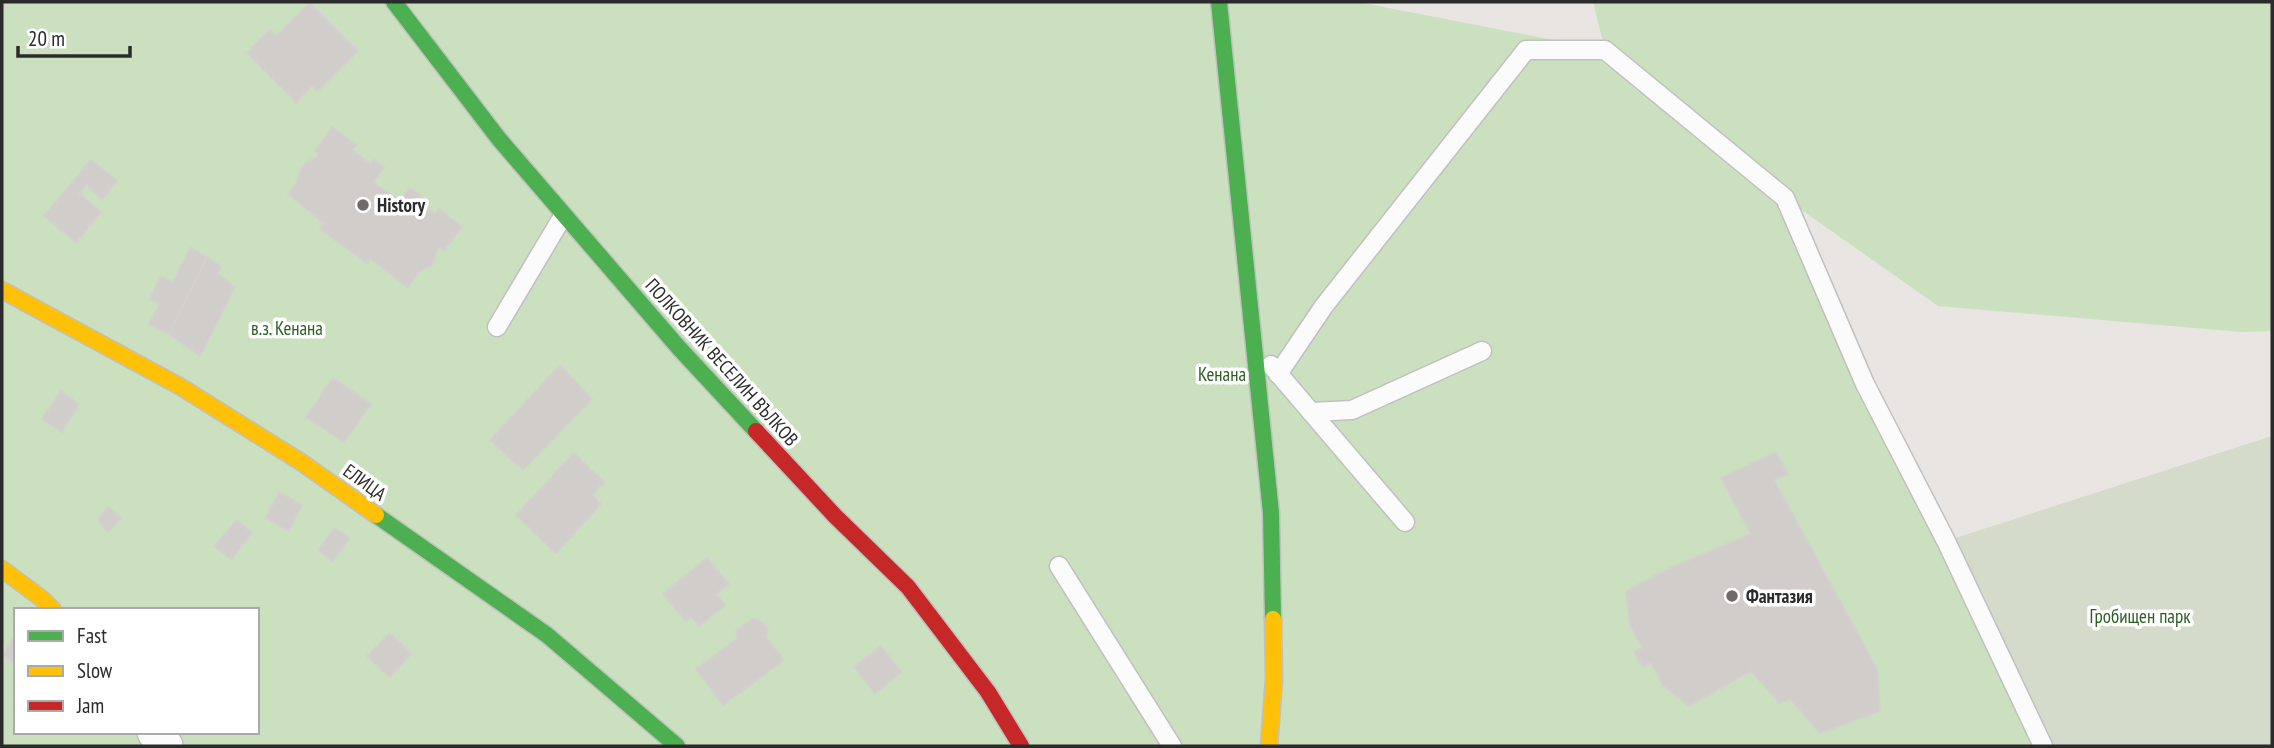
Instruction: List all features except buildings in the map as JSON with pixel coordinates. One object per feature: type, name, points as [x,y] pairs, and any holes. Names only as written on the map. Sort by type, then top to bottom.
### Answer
[{"type":"street","name":"ПОЛКОВНИК ВЕСЕЛИН ВЪЛКОВ","points":[[394,2],[499,139],[563,216],[688,358],[835,516],[908,587],[988,692],[1021,746]]},
{"type":"street","points":[[1219,2],[1271,513],[1274,679],[1269,746]]},
{"type":"street","name":"ЕЛИЦА","points":[[2,290],[181,387],[301,462],[547,635],[677,746]]},
{"type":"street","points":[[2,569],[33,591],[51,608]]},
{"type":"lane","points":[[1278,374],[1324,306],[1526,50],[1605,50],[1785,198],[1865,384],[1946,541],[2043,746]]},
{"type":"lane","points":[[496,327],[563,216]]},
{"type":"lane","points":[[1254,343],[1405,522]]},
{"type":"lane","points":[[1311,412],[1352,410],[1482,352]]},
{"type":"lane","points":[[1059,566],[1172,746]]},
{"type":"green space","points":[[2,2],[1358,2],[1605,50],[1593,2],[2272,2],[2272,331],[2242,332],[1938,306],[1786,199],[2038,746],[2,746]]},
{"type":"green space","name":"Гробищен парк","points":[[2272,436],[2272,746],[2043,746],[1946,541]]},
{"type":"traffic: fast","points":[[394,2],[499,139],[679,348],[756,431]]},
{"type":"traffic: fast","points":[[1219,2],[1271,513],[1273,619]]},
{"type":"traffic: fast","points":[[376,515],[547,635],[677,746]]},
{"type":"traffic: slow","points":[[2,290],[181,387],[301,462],[376,515]]},
{"type":"traffic: slow","points":[[2,569],[51,608]]},
{"type":"traffic: slow","points":[[1269,746],[1274,679],[1273,619]]},
{"type":"traffic: jam","points":[[756,431],[835,516],[908,587],[988,692],[1021,746]]},
{"type":"place","name":"History","points":[[363,205]]},
{"type":"place","name":"Фантазия","points":[[1732,596]]},
{"type":"park label","name":"в.з. Кенана","points":[[287,328]]},
{"type":"park label","name":"Кенана","points":[[1222,374]]}]
